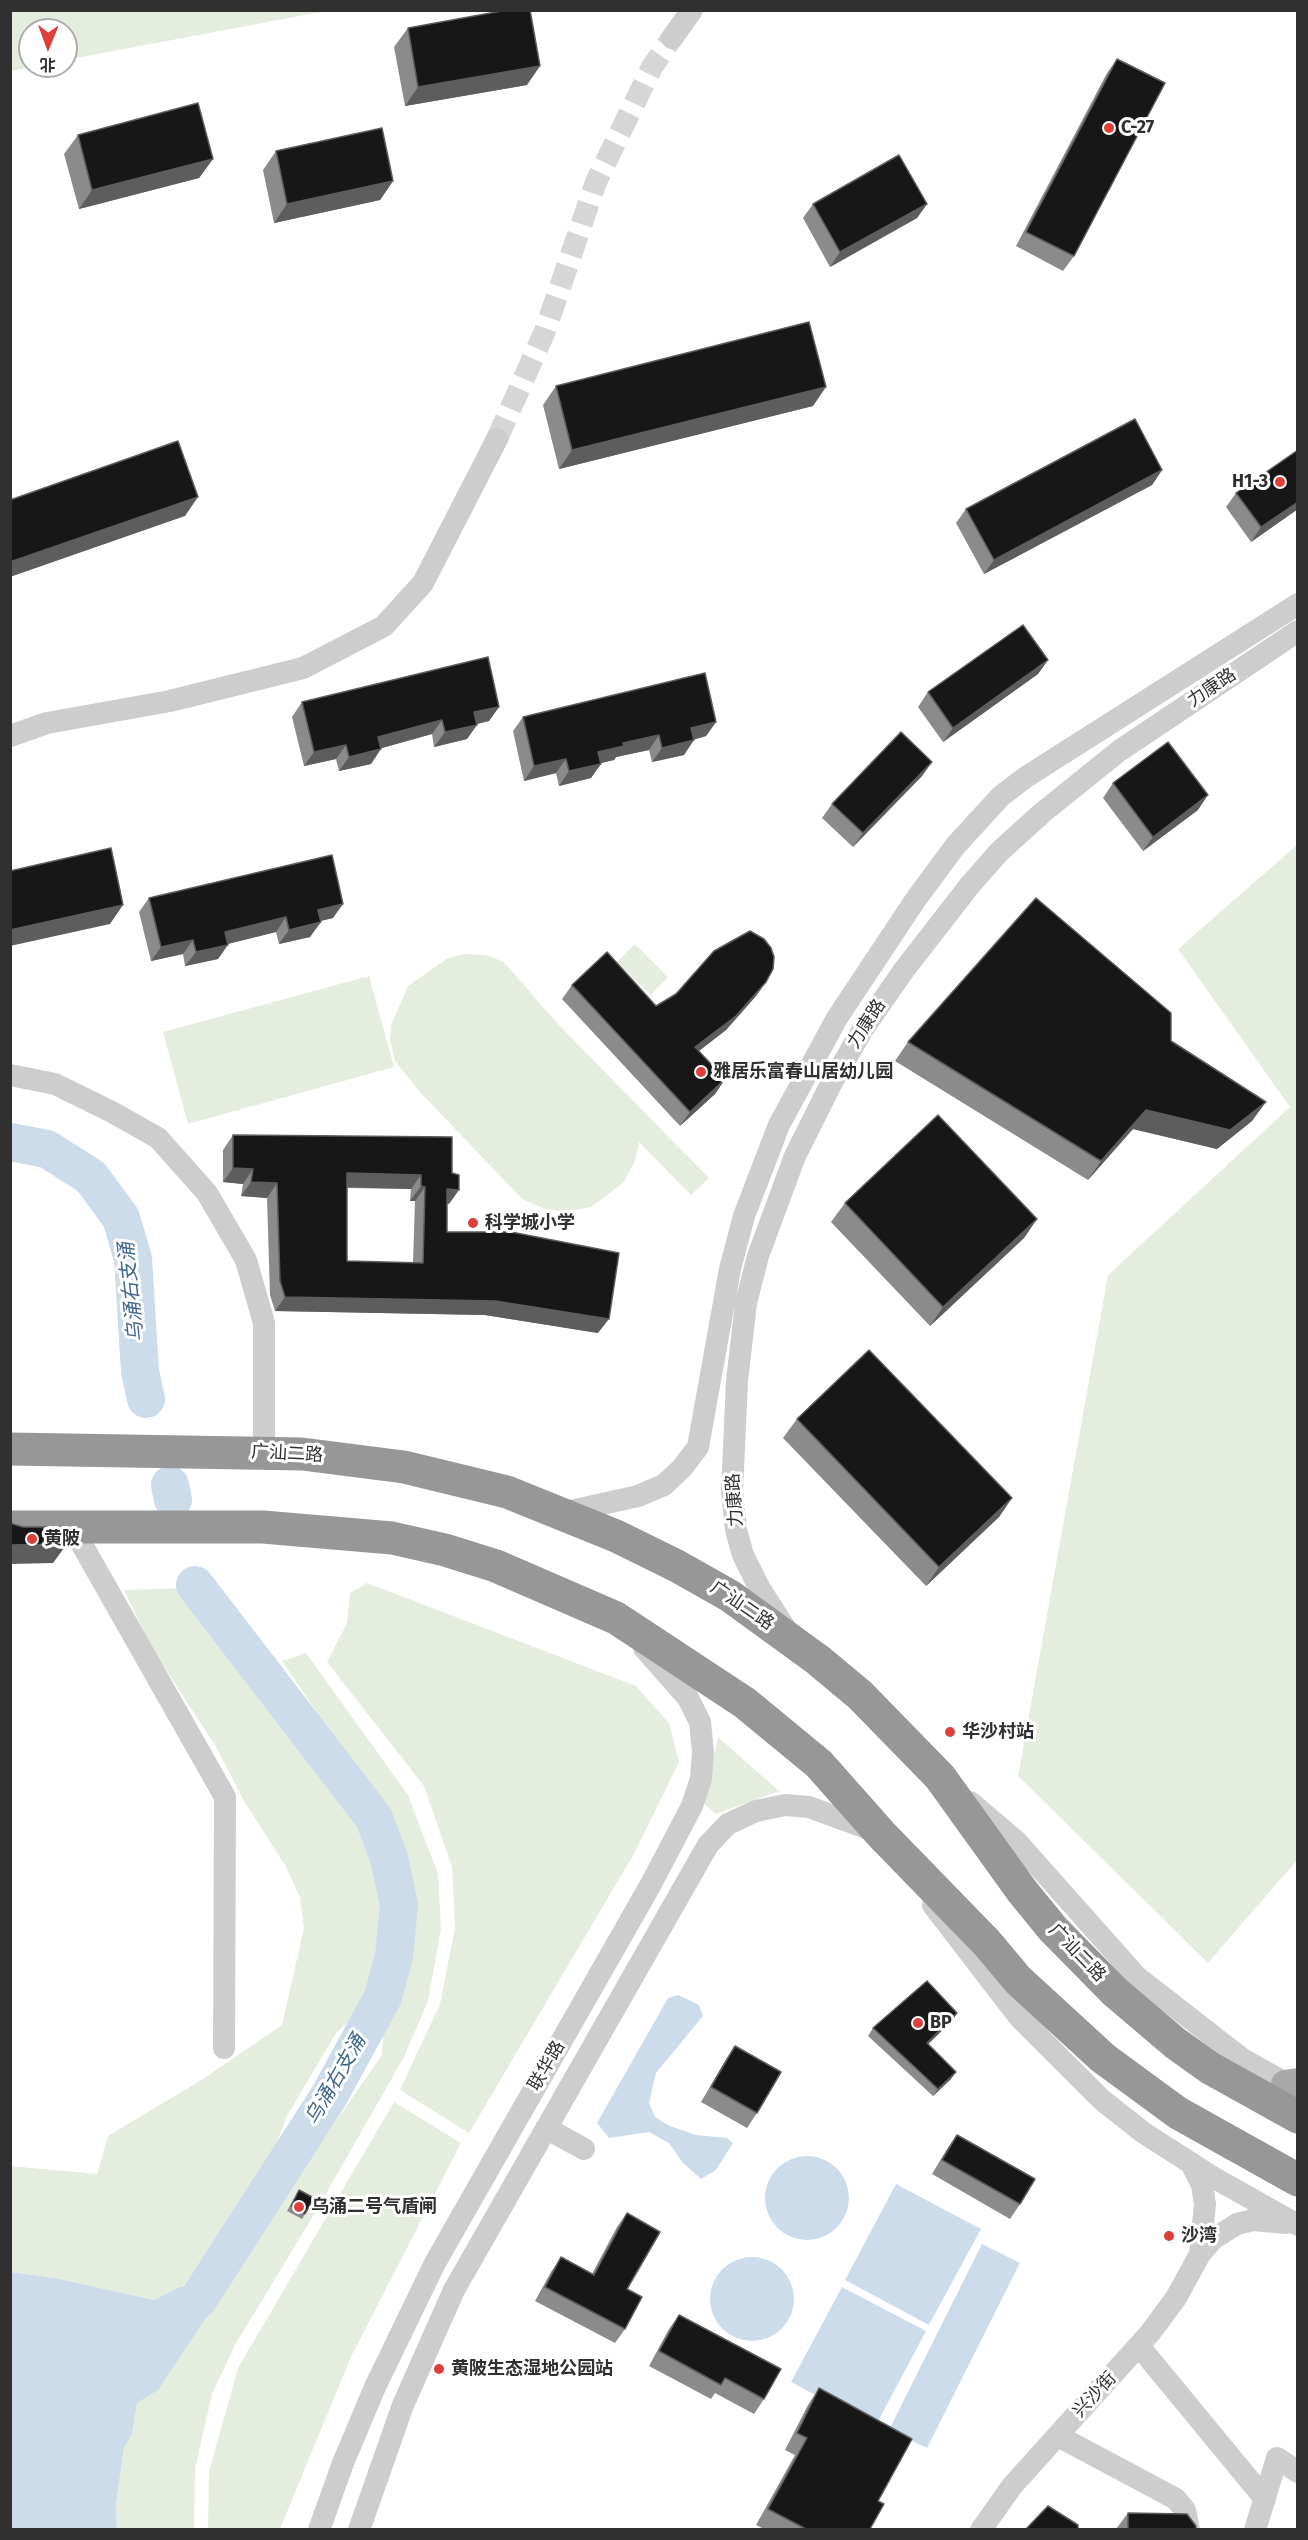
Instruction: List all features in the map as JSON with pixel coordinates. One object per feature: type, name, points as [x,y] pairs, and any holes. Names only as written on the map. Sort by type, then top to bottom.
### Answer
[{"type":"highway","name":"广汕二路","points":[[10,1449],[248,1452],[352,1459],[414,1469],[507,1492],[562,1513],[677,1566],[730,1596],[794,1642],[860,1695],[940,1777],[1022,1891],[1053,1929],[1115,1992],[1175,2043],[1210,2068],[1298,2117]]},
{"type":"highway","points":[[10,1527],[263,1527],[392,1538],[445,1550],[496,1566],[616,1618],[710,1679],[782,1732],[819,1764],[881,1834],[987,1943],[1018,1980],[1103,2058],[1178,2112],[1298,2180]]},
{"type":"street","points":[[672,38],[692,10]]},
{"type":"street","points":[[10,736],[47,723],[170,701],[303,668],[384,626],[423,583],[497,439]]},
{"type":"street","name":"力康路","points":[[562,1513],[638,1496],[664,1485],[682,1468],[698,1447],[730,1269],[744,1216],[779,1125],[837,1018],[916,899],[956,845],[1001,796],[1026,777],[1298,604]]},
{"type":"street","name":"力康路","points":[[794,1642],[760,1589],[738,1539],[732,1491],[732,1438],[741,1336],[756,1266],[775,1205],[812,1120],[848,1054],[904,970],[970,885],[999,852],[1042,813],[1119,751],[1298,631]]},
{"type":"street","points":[[10,1075],[55,1084],[158,1138],[207,1193],[246,1260],[264,1323],[248,1452]]},
{"type":"street","points":[[72,1527],[225,1797],[224,2048]]},
{"type":"street","name":"联华路","points":[[319,2529],[343,2463],[375,2387],[435,2264],[651,1884],[692,1806],[701,1779],[703,1752],[700,1722],[688,1698],[616,1618]]},
{"type":"street","points":[[940,1777],[1017,1842],[1137,1977],[1207,2033],[1294,2085]]},
{"type":"street","name":"联华路","points":[[359,2529],[403,2405],[449,2300],[708,1845],[728,1824],[756,1811],[785,1805],[809,1807],[881,1834]]},
{"type":"street","points":[[881,1834],[1018,2017],[1102,2100],[1144,2133],[1297,2225]]},
{"type":"street","points":[[546,2128],[584,2149]]},
{"type":"street","points":[[1191,2162],[1202,2184],[1205,2204],[1200,2254]]},
{"type":"street","points":[[1200,2254],[1213,2239],[1237,2224],[1253,2220],[1297,2225]]},
{"type":"street","name":"兴沙街","points":[[981,2529],[998,2502],[1139,2346],[1176,2298],[1200,2254]]},
{"type":"street","points":[[1139,2346],[1265,2499]]},
{"type":"street","points":[[1058,2436],[1176,2499],[1185,2510],[1189,2529]]},
{"type":"street","points":[[1255,2529],[1277,2458],[1298,2472]]},
{"type":"shaded area","points":[[11,10],[326,10],[78,58],[78,18],[18,18],[18,70],[11,71]]},
{"type":"shaded area","points":[[1297,845],[1297,1860],[1208,1963],[1018,1776],[1108,1275],[1290,1107],[1178,949]]},
{"type":"shaded area","points":[[635,944],[668,977],[651,995],[617,962]]},
{"type":"shaded area","points":[[465,954],[486,955],[504,962],[556,1022],[709,1178],[691,1195],[639,1142],[635,1161],[623,1183],[591,1207],[563,1212],[543,1208],[522,1199],[419,1091],[395,1061],[390,1040],[391,1025],[408,986],[448,958]]},
{"type":"shaded area","points":[[369,976],[394,1067],[188,1124],[163,1032]]},
{"type":"shaded area","points":[[367,1583],[636,1686],[669,1723],[679,1762],[635,1852],[469,2133],[400,2090],[440,2004],[455,1928],[452,1867],[424,1786],[327,1662],[347,1623],[350,1593]]},
{"type":"shaded area","points":[[187,1588],[263,1687],[371,1835],[389,1905],[384,1959],[376,1984],[360,2012],[336,2033],[287,2116],[274,2150],[248,2196],[195,2280],[154,2300],[55,2278],[11,2272],[10,2166],[97,2174],[108,2136],[203,2079],[282,2025],[304,1928],[300,1897],[286,1867],[244,1801],[216,1747],[150,1645],[124,1590]]},
{"type":"shaded area","points":[[306,1653],[408,1795],[438,1874],[441,1929],[428,2001],[404,2057],[315,2213],[235,2345],[212,2394],[195,2470],[194,2529],[117,2530],[116,2504],[124,2448],[132,2434],[137,2403],[158,2389],[298,2176],[382,2055],[384,2024],[392,2006],[406,1948],[409,1897],[395,1840],[358,1773],[282,1661]]},
{"type":"shaded area","points":[[718,1737],[779,1791],[716,1814],[703,1803]]},
{"type":"shaded area","points":[[394,2102],[461,2143],[351,2357],[280,2529],[208,2529],[209,2472],[238,2368]]},
{"type":"water","points":[[678,1995],[699,2005],[703,2016],[656,2073],[649,2103],[655,2117],[670,2126],[696,2135],[727,2138],[733,2143],[716,2170],[701,2179],[683,2163],[669,2143],[649,2132],[609,2138],[597,2123],[668,1998]]},
{"type":"water","points":[[807,2156],[823,2159],[837,2168],[846,2182],[849,2198],[846,2214],[837,2228],[823,2237],[807,2240],[791,2237],[777,2228],[768,2214],[765,2198],[768,2182],[777,2168],[791,2159]]},
{"type":"water","points":[[896,2184],[981,2229],[929,2325],[845,2280]]},
{"type":"water","points":[[982,2244],[1020,2263],[927,2448],[889,2430]]},
{"type":"water","points":[[752,2257],[768,2260],[782,2269],[791,2283],[794,2299],[791,2315],[782,2329],[768,2338],[752,2341],[736,2338],[722,2329],[713,2315],[710,2299],[713,2283],[722,2269],[736,2260]]},
{"type":"water","points":[[11,2272],[55,2278],[154,2300],[182,2286],[208,2315],[158,2390],[137,2403],[132,2434],[124,2448],[116,2504],[117,2529],[11,2529]]},
{"type":"water","points":[[842,2287],[926,2331],[875,2427],[791,2382]]},
{"type":"building","points":[[507,10],[530,10],[540,66],[418,87],[408,28]]},
{"type":"building","points":[[1117,59],[1165,83],[1074,256],[1026,232]]},
{"type":"building","points":[[198,103],[213,159],[92,190],[78,135]]},
{"type":"building","points":[[382,128],[393,181],[287,204],[276,151]]},
{"type":"building","points":[[899,155],[927,204],[840,252],[813,204]]},
{"type":"building","points":[[809,322],[826,387],[572,450],[556,386]]},
{"type":"building","points":[[1135,419],[1162,470],[994,560],[966,509]]},
{"type":"building","points":[[178,441],[198,497],[10,562],[10,500]]},
{"type":"building","name":"H1-3","points":[[1298,450],[1298,502],[1261,527],[1236,493]]},
{"type":"building","points":[[1023,625],[1048,660],[953,728],[928,692]]},
{"type":"building","points":[[488,657],[499,707],[474,712],[477,725],[445,732],[442,720],[378,737],[381,749],[349,757],[346,745],[314,752],[302,702]]},
{"type":"building","points":[[705,673],[716,722],[691,728],[694,740],[662,748],[659,735],[623,743],[624,746],[598,752],[601,764],[569,771],[566,759],[534,766],[523,717]]},
{"type":"building","points":[[901,732],[932,762],[863,833],[832,804]]},
{"type":"building","points":[[1168,742],[1208,795],[1153,837],[1113,783]]},
{"type":"building","points":[[111,848],[123,905],[10,930],[10,871]]},
{"type":"building","points":[[332,855],[343,904],[318,910],[321,922],[289,930],[286,917],[225,932],[228,945],[196,952],[193,940],[161,947],[149,898]]},
{"type":"building","points":[[1036,898],[1171,1013],[1171,1041],[1266,1102],[1230,1130],[1146,1110],[1101,1161],[908,1042]]},
{"type":"building","points":[[750,931],[764,939],[771,948],[774,957],[773,969],[766,982],[736,1016],[695,1047],[725,1079],[690,1112],[572,985],[607,952],[656,1006],[676,994],[714,951]]},
{"type":"building","points":[[938,1115],[1037,1219],[943,1307],[845,1203]]},
{"type":"building","points":[[233,1135],[452,1137],[452,1173],[459,1175],[459,1190],[447,1189],[447,1232],[511,1232],[619,1253],[609,1319],[495,1301],[285,1297],[280,1281],[277,1183],[251,1182],[253,1169],[233,1168]],"holes":[[[347,1173],[421,1175],[421,1186],[425,1187],[423,1263],[347,1261]]]},
{"type":"building","points":[[869,1350],[1012,1498],[939,1567],[797,1419]]},
{"type":"building","points":[[10,1521],[23,1527],[66,1527],[67,1544],[10,1545]]},
{"type":"building","points":[[927,1981],[957,2013],[927,2043],[956,2072],[938,2089],[873,2028]]},
{"type":"building","points":[[735,2046],[781,2072],[757,2113],[711,2087]]},
{"type":"building","points":[[957,2135],[1035,2179],[1020,2204],[942,2160]]},
{"type":"building","name":"乌涌二号气盾闸","points":[[299,2190],[314,2198],[305,2214],[291,2206]]},
{"type":"building","points":[[627,2213],[660,2232],[627,2289],[642,2297],[625,2329],[545,2287],[561,2257],[594,2275]]},
{"type":"building","points":[[679,2315],[781,2369],[764,2399],[725,2378],[721,2385],[659,2351]]},
{"type":"building","points":[[819,2388],[912,2439],[878,2501],[884,2504],[870,2529],[806,2529],[768,2509],[807,2438],[797,2433]]},
{"type":"building","points":[[1048,2506],[1078,2525],[1078,2529],[1026,2529]]},
{"type":"building","points":[[1128,2513],[1187,2514],[1196,2529],[1128,2529]]},
{"type":"waterway","name":"乌涌右支涌","points":[[10,1142],[47,1149],[91,1177],[121,1218],[133,1259],[140,1371],[146,1399]]},
{"type":"waterway","name":"乌涌右支涌","points":[[170,1485],[173,1500]]},
{"type":"waterway","name":"乌涌右支涌","points":[[152,2326],[198,2300],[329,2096],[383,1997],[394,1956],[399,1905],[389,1858],[374,1818],[195,1585]]},
{"type":"tunnel","points":[[497,439],[545,331],[596,182],[652,67],[672,38]]},
{"type":"place","name":"C-27","points":[[1109,128]]},
{"type":"place","name":"H1-3","points":[[1280,482]]},
{"type":"place","name":"雅居乐富春山居幼儿园","points":[[701,1072]]},
{"type":"place","name":"科学城小学","points":[[473,1223]]},
{"type":"place","name":"黄陂","points":[[32,1539]]},
{"type":"place","name":"华沙村站","points":[[950,1732]]},
{"type":"place","name":"BP","points":[[918,2023]]},
{"type":"place","name":"乌涌二号气盾闸","points":[[299,2207]]},
{"type":"place","name":"沙湾","points":[[1169,2236]]},
{"type":"place","name":"黄陂生态湿地公园站","points":[[439,2369]]}]
